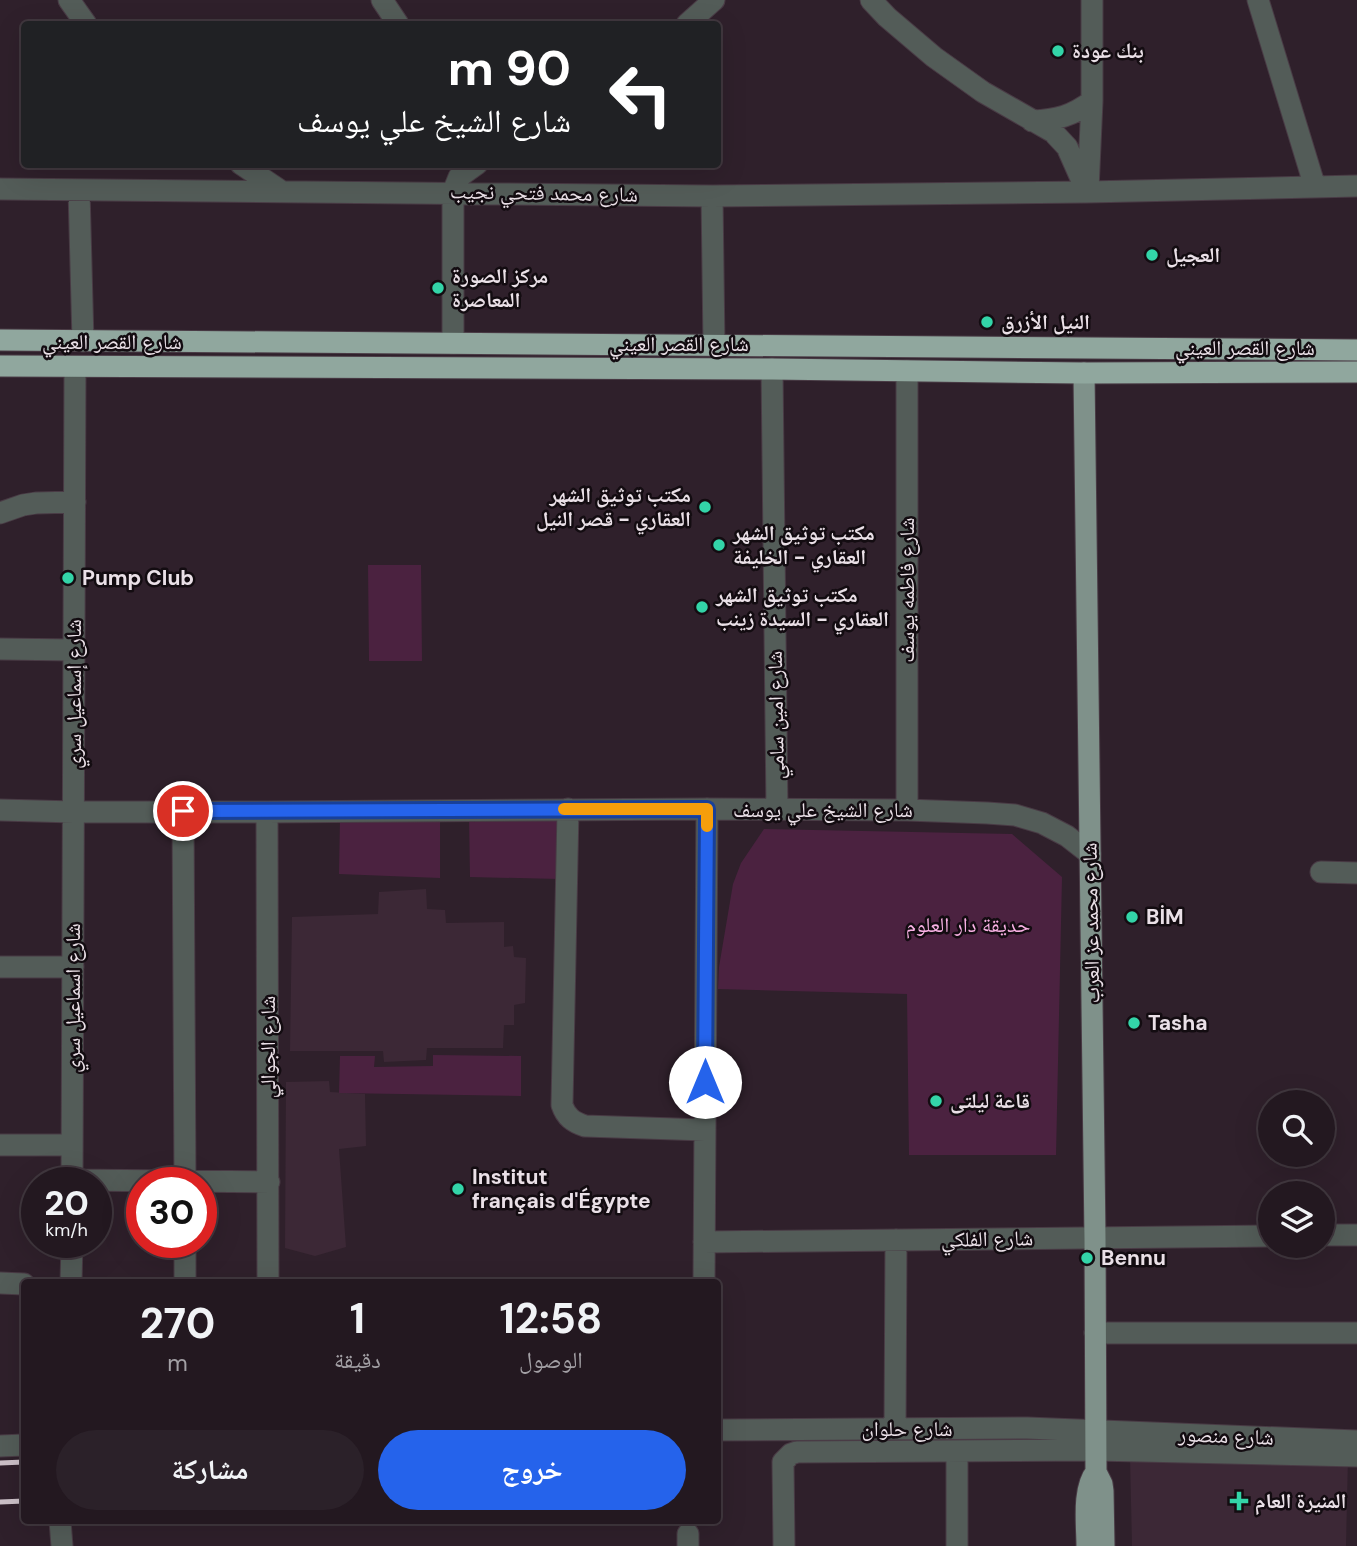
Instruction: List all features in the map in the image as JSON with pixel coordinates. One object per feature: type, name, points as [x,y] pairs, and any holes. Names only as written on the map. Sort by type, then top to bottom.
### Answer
[{"type":"highway","name":"شارع القصر العيني","points":[[0,340],[1357,349]]},
{"type":"highway","name":"شارع القصر العيني","points":[[0,366],[1084,373],[1357,372]]},
{"type":"main road","name":"شارع محمد عز العرب","points":[[1084,373],[1096,1472],[1103,1491],[1104,1546]]},
{"type":"main road","name":"شارع محمد عز العرب","points":[[1087,1546],[1087,1490],[1096,1472]]},
{"type":"street","points":[[69,0],[84,21]]},
{"type":"street","points":[[382,0],[396,21]]},
{"type":"street","points":[[690,21],[714,0]]},
{"type":"street","points":[[870,0],[934,57],[984,92],[1053,132],[1067,147],[1087,192]]},
{"type":"street","points":[[1087,192],[1093,102],[1092,0]]},
{"type":"street","points":[[1258,0],[1315,187]]},
{"type":"street","points":[[1032,121],[1065,117],[1093,102]]},
{"type":"street","points":[[247,168],[281,191]]},
{"type":"street","points":[[450,168],[453,192],[453,343]]},
{"type":"street","points":[[453,192],[460,177],[472,168]]},
{"type":"street","name":"شارع محمد فتحي نجيب","points":[[0,189],[712,196],[1357,186]]},
{"type":"street","points":[[79,190],[83,341]]},
{"type":"street","points":[[712,196],[714,346]]},
{"type":"street","name":"شارع إسماعيل سري","points":[[74,812],[75,366]]},
{"type":"street","name":"شارع امين سامي","points":[[772,369],[776,810]]},
{"type":"street","name":"شارع فاطمه يوسف","points":[[906,371],[907,810]]},
{"type":"street","points":[[0,513],[36,503],[75,502]]},
{"type":"street","points":[[0,649],[74,650]]},
{"type":"street","points":[[568,809],[562,1105],[565,1113],[571,1120],[585,1126],[705,1130]]},
{"type":"street","points":[[704,1279],[707,809]]},
{"type":"street","name":"شارع الشيخ علي يوسف","points":[[0,810],[907,810],[1015,815],[1067,836],[1090,854]]},
{"type":"street","points":[[183,811],[185,1167]]},
{"type":"street","name":"شارع اسماعيل سري","points":[[72,1167],[74,812]]},
{"type":"street","name":"شارع الجوالي","points":[[267,812],[268,1279]]},
{"type":"street","points":[[1321,872],[1357,873]]},
{"type":"street","points":[[0,967],[73,967]]},
{"type":"street","points":[[0,1145],[72,1144]]},
{"type":"street","points":[[217,1182],[269,1182]]},
{"type":"street","points":[[1335,1235],[1357,1235]]},
{"type":"street","name":"شارع الفلكي","points":[[704,1242],[1258,1236]]},
{"type":"street","points":[[895,1429],[896,1240]]},
{"type":"street","points":[[71,1279],[72,1258]]},
{"type":"street","points":[[185,1258],[186,1279]]},
{"type":"street","points":[[0,1283],[21,1284]]},
{"type":"street","points":[[1095,1334],[1357,1333]]},
{"type":"street","name":"شارع حلوان","points":[[721,1430],[1027,1428],[1096,1441]]},
{"type":"street","points":[[784,1546],[783,1462],[791,1454],[957,1451],[1096,1441]]},
{"type":"street","name":"شارع منصور","points":[[1096,1441],[1357,1441]]},
{"type":"street","name":"شارع منصور","points":[[1096,1441],[1357,1456]]},
{"type":"street","points":[[0,1446],[21,1446]]},
{"type":"street","points":[[957,1451],[957,1546]]},
{"type":"street","points":[[60,1524],[62,1546]]},
{"type":"shaded area","points":[[426,889],[427,909],[445,910],[446,923],[504,922],[504,947],[513,946],[514,957],[526,958],[525,1003],[514,1005],[514,1025],[504,1025],[503,1048],[427,1048],[426,1060],[384,1062],[383,1051],[290,1051],[292,917],[378,914],[379,892]]},
{"type":"shaded area","points":[[329,1081],[330,1092],[365,1094],[366,1146],[339,1149],[346,1247],[315,1256],[285,1248],[286,1082]]},
{"type":"shaded area","name":"المنيرة العام","points":[[1130,1456],[1348,1457],[1346,1546],[1132,1546]]},
{"type":"green space","points":[[368,565],[421,565],[422,661],[369,661]]},
{"type":"green space","points":[[469,815],[563,816],[560,879],[470,877]]},
{"type":"green space","points":[[340,819],[440,821],[440,878],[339,874]]},
{"type":"green space","name":"حديقة دار العلوم","points":[[764,829],[1012,834],[1062,877],[1056,1155],[909,1155],[907,994],[718,989],[719,967],[733,884],[741,863]]},
{"type":"green space","points":[[433,1055],[521,1056],[521,1096],[339,1093],[340,1056],[375,1056],[374,1067],[433,1066]]},
{"type":"railway","points":[[0,1463],[21,1462]]},
{"type":"railway","points":[[0,1502],[21,1501]]},
{"type":"slow traffic","points":[[564,809],[707,809],[707,826]]},
{"type":"place","name":"بنك عودة","points":[[1058,51]]},
{"type":"place","name":"العجيل","points":[[1152,255]]},
{"type":"place","name":"مركز الصورة المعاصرة","points":[[438,288]]},
{"type":"place","name":"النيل الأزرق","points":[[987,322]]},
{"type":"place","name":"مكتب توثيق الشهر العقاري - قصر النيل","points":[[705,507]]},
{"type":"place","name":"مكتب توثيق الشهر العقاري - الخليفة","points":[[719,545]]},
{"type":"place","name":"Pump Club","points":[[68,578]]},
{"type":"place","name":"مكتب توثيق الشهر العقاري - السيدة زينب","points":[[702,607]]},
{"type":"place","name":"BİM","points":[[1132,917]]},
{"type":"place","name":"Tasha","points":[[1134,1023]]},
{"type":"place","name":"قاعة ليلتى","points":[[936,1101]]},
{"type":"place","name":"Institut français d'Égypte","points":[[458,1189]]},
{"type":"place","name":"Bennu","points":[[1087,1258]]},
{"type":"place","name":"المنيرة العام","points":[[1239,1501]]},
{"type":"route","points":[[183,811],[707,809],[705,1082]]}]
